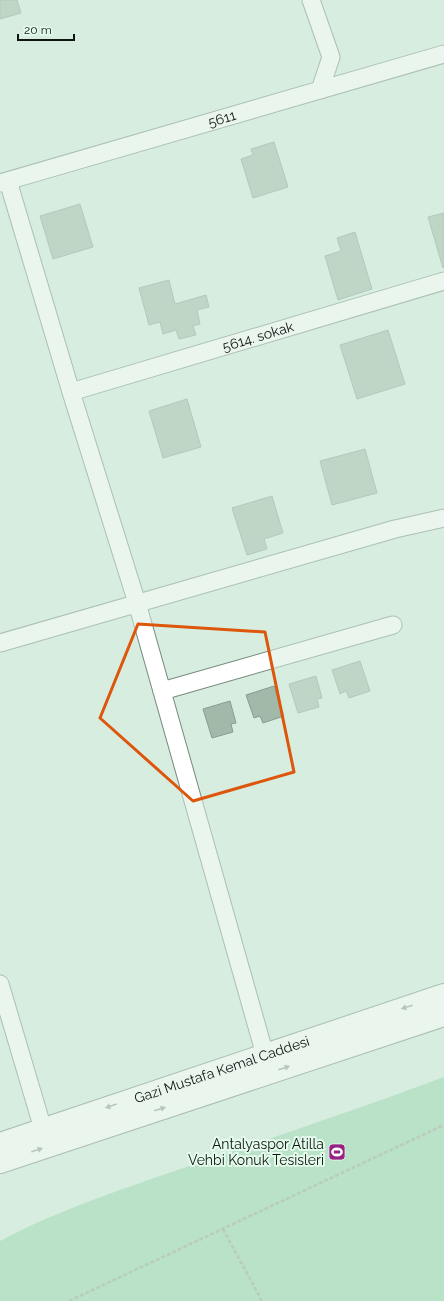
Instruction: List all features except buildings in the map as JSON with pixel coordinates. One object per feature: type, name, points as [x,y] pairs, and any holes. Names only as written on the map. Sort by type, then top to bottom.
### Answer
[{"type":"street","points":[[311,0],[331,57],[320,90]]},
{"type":"street","name":"5611","points":[[4,182],[444,54]]},
{"type":"street","points":[[4,182],[137,603],[265,1055]]},
{"type":"street","name":"5614. sokak","points":[[71,392],[444,281]]},
{"type":"street","points":[[0,643],[395,529],[444,518]]},
{"type":"street","points":[[162,692],[393,625]]},
{"type":"street","points":[[0,984],[43,1129]]},
{"type":"street","name":"Gazi Mustafa Kemal Caddesi","points":[[0,1144],[444,995]]},
{"type":"street","name":"Gazi Mustafa Kemal Caddesi","points":[[0,1162],[444,1015]]},
{"type":"path","points":[[69,1301],[444,1125]]},
{"type":"path","points":[[223,1229],[262,1301]]},
{"type":"highlighted area","points":[[138,624],[265,632],[294,772],[193,801],[100,718]]},
{"type":"green space","name":"Antalyaspor Atilla Vehbi Konuk Tesisleri","points":[[444,1077],[444,1301],[0,1301],[0,1241],[23,1229],[72,1208],[145,1181],[351,1111]]},
{"type":"place","name":"Antalyaspor Atilla Vehbi Konuk Tesisleri","points":[[337,1152]]}]
